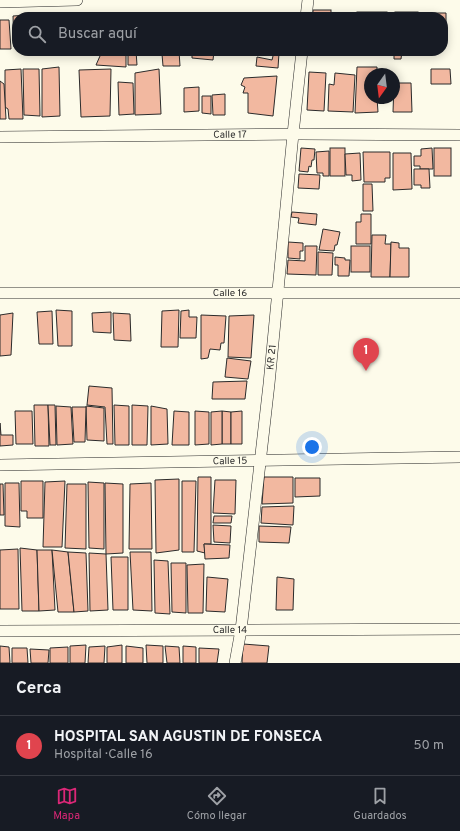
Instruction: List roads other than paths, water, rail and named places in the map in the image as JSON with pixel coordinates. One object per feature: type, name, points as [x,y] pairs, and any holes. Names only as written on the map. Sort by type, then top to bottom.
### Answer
[{"type":"street","points":[[0,2],[77,0]]},
{"type":"street","points":[[307,12],[308,0]]},
{"type":"street","name":"KR 21","points":[[235,663],[241,630],[260,461],[301,56]]},
{"type":"street","name":"Calle 17","points":[[0,137],[293,134],[460,135]]},
{"type":"street","name":"Calle 16","points":[[0,293],[460,294]]},
{"type":"street","name":"Calle 15","points":[[0,465],[460,457]]},
{"type":"street","name":"Calle 14","points":[[0,631],[460,629]]},
{"type":"place","name":"HOSPITAL SAN AGUSTIN DE FONSECA","points":[[366,371]]}]
